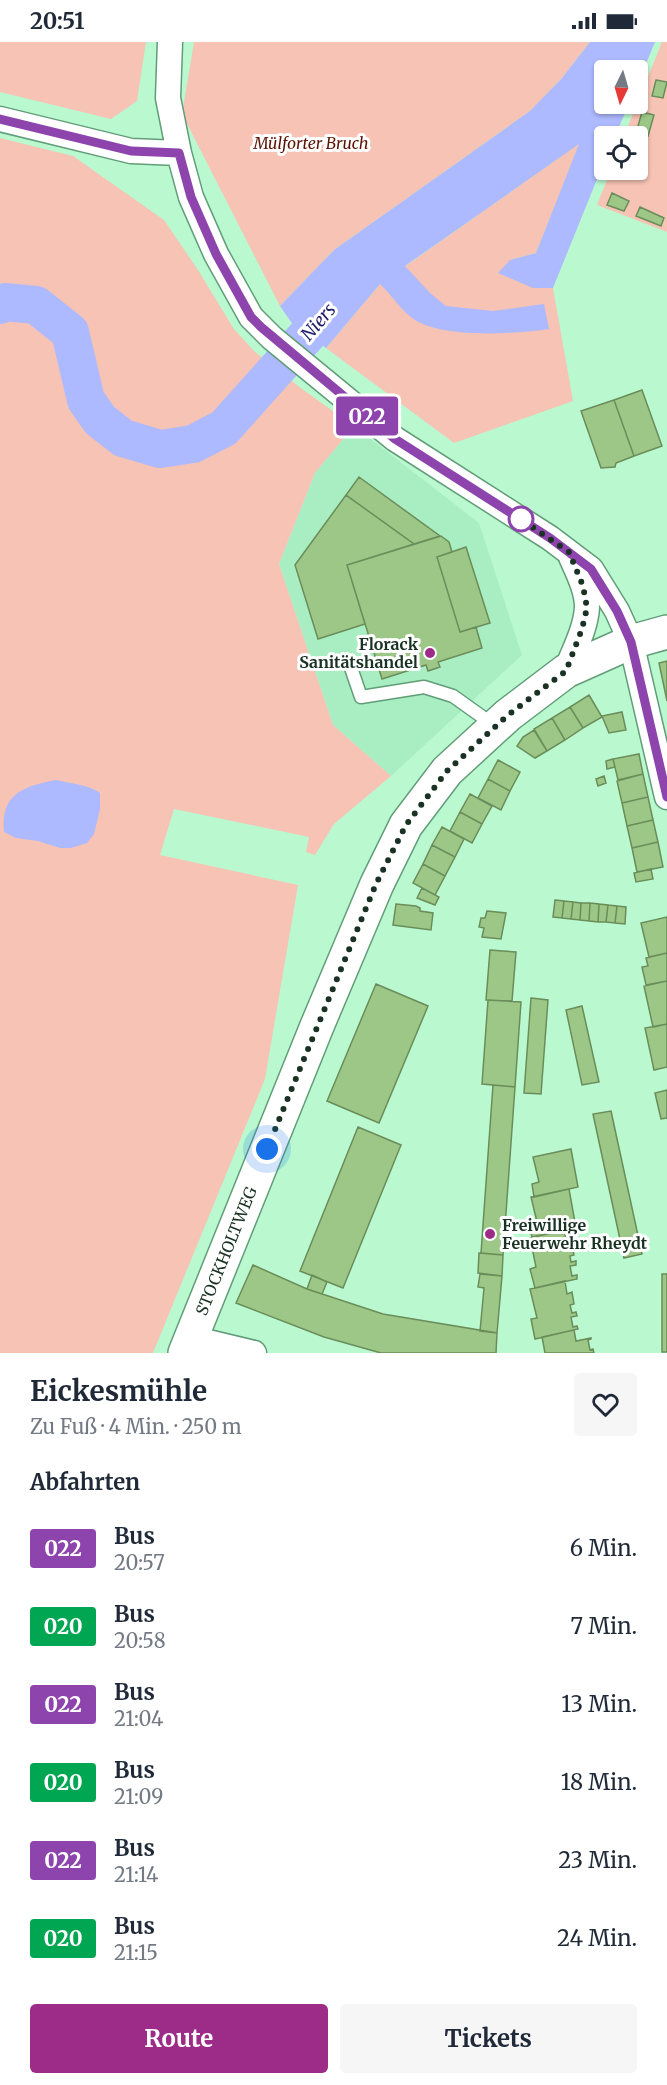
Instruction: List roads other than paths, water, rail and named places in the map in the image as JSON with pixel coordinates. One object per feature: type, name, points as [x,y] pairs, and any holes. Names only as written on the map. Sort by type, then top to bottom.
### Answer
[{"type":"main road","name":"STOCKHOLTWEG","points":[[188,1345],[317,1026],[386,864],[406,825],[447,771],[508,715],[566,671],[631,642],[667,632]]},
{"type":"street","points":[[170,42],[168,98],[191,197],[216,254],[251,317],[272,338],[395,439],[569,552],[591,569],[617,611],[631,642],[667,797]]},
{"type":"street","points":[[0,118],[131,151],[179,153]]},
{"type":"street","points":[[566,671],[582,629],[587,608],[583,586],[569,552]]},
{"type":"street","points":[[188,1345],[254,1353]]},
{"type":"lane","points":[[350,665],[361,697],[424,687],[453,696],[496,726]]},
{"type":"water","points":[[590,42],[655,42],[648,60],[594,60],[594,114],[625,114],[619,126],[594,126],[594,180],[597,180],[553,288],[533,288],[498,273],[510,260],[536,253],[579,144],[405,266],[430,293],[446,306],[493,311],[544,304],[549,329],[478,333],[440,329],[412,318],[380,284],[326,348],[291,322],[280,306],[334,250],[530,111],[562,78]]},
{"type":"water","points":[[56,780],[85,786],[100,793],[100,809],[94,834],[87,843],[71,848],[60,848],[38,841],[16,838],[4,832],[6,808],[17,794],[34,785]]},
{"type":"waterway","name":"Niers","points":[[0,305],[5,302],[36,305],[70,332],[86,400],[100,420],[123,438],[160,449],[193,444],[224,428],[342,296]]},
{"type":"place","name":"Florack Sanitätshandel","points":[[430,653]]},
{"type":"place","name":"Freiwillige Feuerwehr Rheydt","points":[[490,1234]]},
{"type":"park label","name":"Mülforter Bruch","points":[[311,143]]}]
